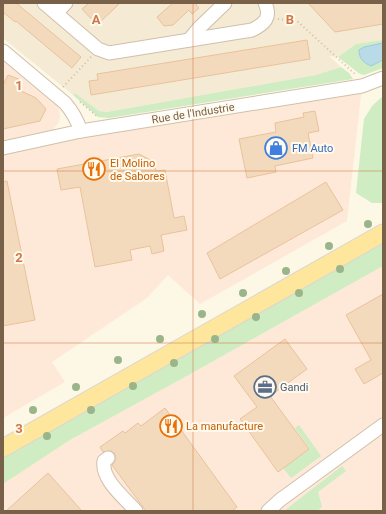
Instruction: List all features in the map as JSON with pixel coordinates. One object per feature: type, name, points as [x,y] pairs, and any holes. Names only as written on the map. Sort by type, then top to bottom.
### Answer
[{"type":"main road","points":[[3,448],[383,233]]},
{"type":"street","points":[[50,6],[66,3]]},
{"type":"street","points":[[189,40],[224,3]]},
{"type":"street","points":[[50,6],[98,49],[110,53],[252,30],[262,25],[268,18],[268,8],[265,3]]},
{"type":"street","points":[[3,51],[73,111],[81,131]]},
{"type":"street","name":"Rue de l'Industrie","points":[[3,148],[81,131],[362,86],[383,78]]},
{"type":"street","points":[[268,511],[280,500],[383,425]]},
{"type":"street","points":[[108,458],[104,461],[104,472],[122,497],[133,503]]},
{"type":"path","points":[[268,18],[297,21],[359,78]]},
{"type":"path","points":[[63,87],[98,49]]},
{"type":"path","points":[[78,100],[98,117]]},
{"type":"shaded area","points":[[3,3],[383,3],[383,40],[356,44],[338,57],[329,56],[341,67],[316,75],[107,112],[99,111],[75,93],[73,95],[3,38]]},
{"type":"shaded area","points":[[3,60],[59,107],[59,122],[47,138],[362,86],[347,221],[200,304],[168,275],[147,298],[52,362],[65,382],[3,418]]},
{"type":"shaded area","points":[[383,266],[383,511],[3,511],[3,484],[70,440]]},
{"type":"green space","points":[[383,40],[383,68],[364,75],[360,74],[338,57],[356,44]]},
{"type":"green space","points":[[341,67],[349,73],[353,79],[109,118],[98,117],[73,95],[75,93],[99,111],[107,112],[316,75]]},
{"type":"green space","points":[[383,96],[383,203],[372,203],[356,193],[364,119],[372,106]]},
{"type":"green space","points":[[383,240],[383,266],[70,440],[3,484],[3,455]]},
{"type":"green space","points":[[299,425],[321,456],[291,478],[283,468],[310,449],[295,428]]},
{"type":"green space","points":[[342,466],[346,471],[318,492],[322,507],[317,511],[284,511]]},
{"type":"water","points":[[383,43],[383,60],[371,66],[362,60],[359,50],[364,47]]},
{"type":"building","points":[[3,3],[16,3],[81,57],[72,68],[16,21],[15,22],[3,12]]},
{"type":"building","points":[[89,3],[120,3],[97,25],[82,9]]},
{"type":"building","points":[[173,3],[197,3],[196,5],[199,8],[192,14],[189,10],[173,25],[164,26],[157,17]]},
{"type":"building","points":[[308,3],[383,3],[383,24],[335,32]]},
{"type":"building","points":[[307,40],[310,59],[91,95],[89,81],[98,80],[97,74]]},
{"type":"building","points":[[8,75],[21,80],[17,89],[36,98],[46,109],[40,121],[3,129],[3,85]]},
{"type":"building","name":"FM Auto","points":[[315,111],[319,131],[308,133],[313,158],[275,166],[276,172],[247,178],[239,139],[276,132],[275,123],[304,117],[303,113]]},
{"type":"building","points":[[139,154],[154,162],[156,171],[165,170],[174,218],[184,216],[187,230],[161,235],[164,251],[152,254],[150,246],[130,250],[132,260],[95,267],[80,187],[61,190],[57,169]]},
{"type":"building","points":[[7,181],[35,320],[3,326],[3,182]]},
{"type":"building","points":[[326,182],[343,210],[220,279],[207,253]]},
{"type":"building","points":[[383,294],[383,373],[364,384],[355,369],[371,360],[346,315]]},
{"type":"building","points":[[285,339],[307,369],[270,396],[309,449],[278,472],[240,419],[257,407],[234,376]]},
{"type":"building","points":[[165,408],[237,507],[232,511],[146,511],[112,465],[115,461],[115,454],[111,451],[103,452],[100,447],[123,431],[125,433],[138,423],[141,426]]},
{"type":"building","points":[[48,473],[82,511],[6,511]]},
{"type":"place","name":"FM Auto","points":[[276,148]]},
{"type":"place","name":"El Molino de Sabores","points":[[94,169]]},
{"type":"place","name":"Gandi","points":[[265,387]]},
{"type":"place","name":"La manufacture","points":[[171,426]]}]
